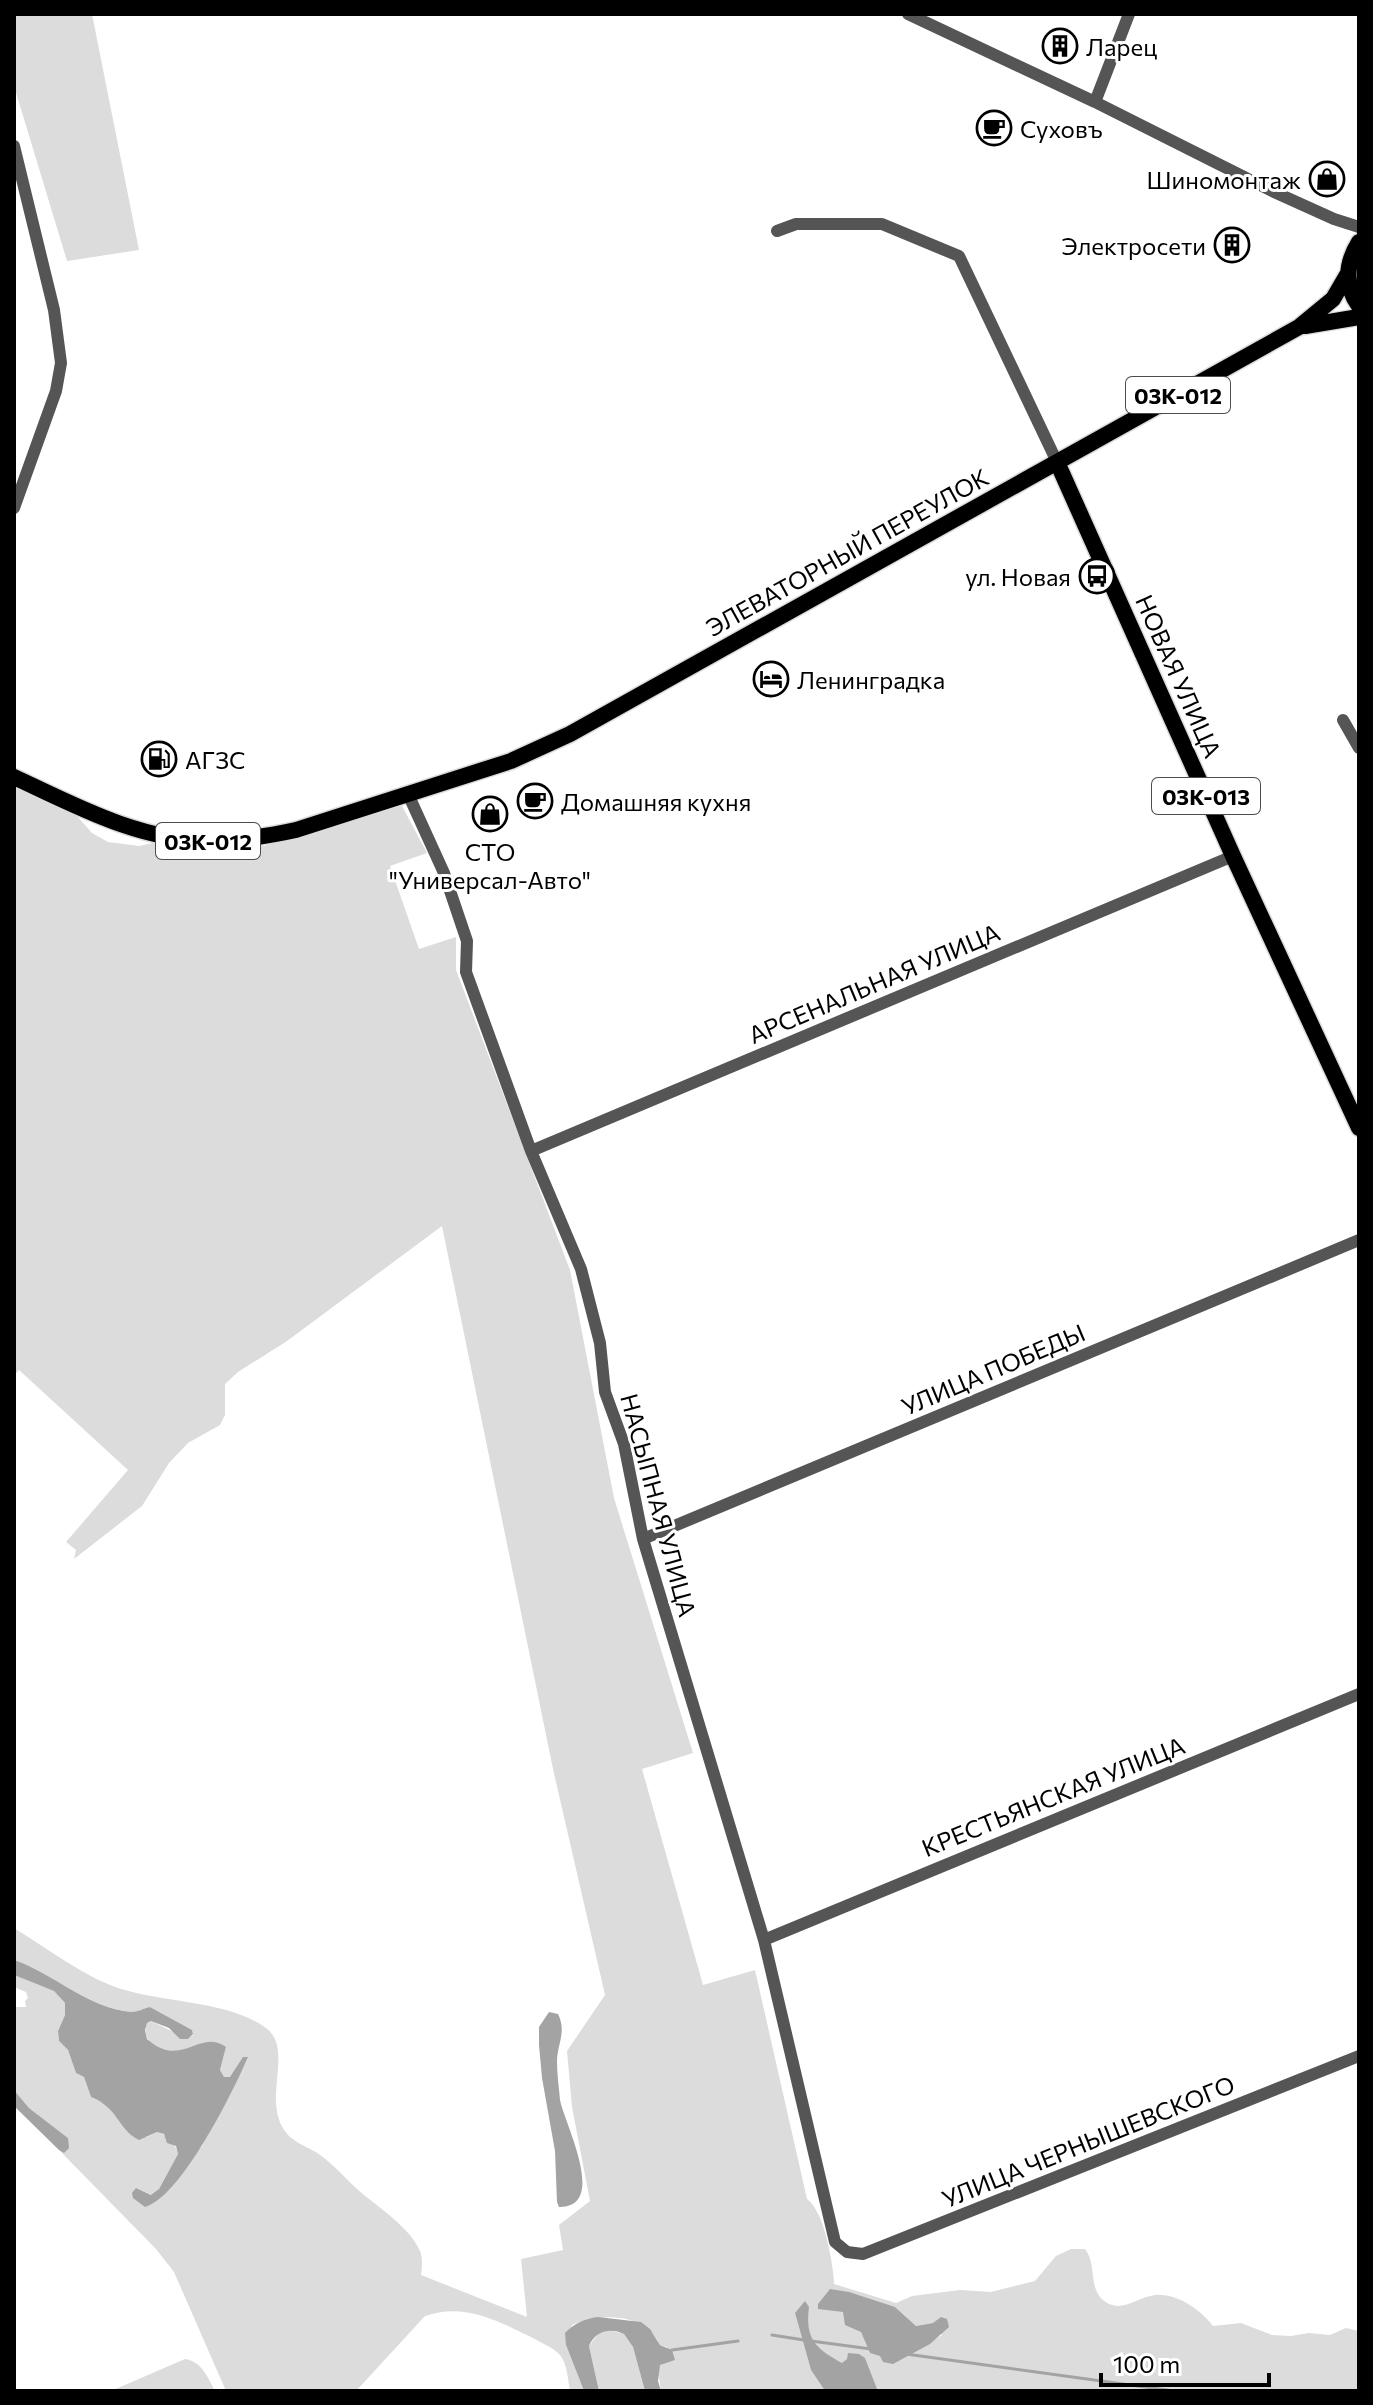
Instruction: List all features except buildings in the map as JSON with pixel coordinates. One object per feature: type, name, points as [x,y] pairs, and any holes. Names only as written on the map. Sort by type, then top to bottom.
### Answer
[{"type":"main road","name":"ЭЛЕВАТОРНЫЙ ПЕРЕУЛОК","points":[[408,794],[511,761],[570,734],[1299,327],[1333,299],[1347,275],[1358,243]]},
{"type":"main road","points":[[1347,275],[1350,294],[1359,306]]},
{"type":"main road","name":"ЭЛЕВАТОРНЫЙ ПЕРЕУЛОК","points":[[1299,327],[1359,317]]},
{"type":"main road","name":"НОВАЯ УЛИЦА","points":[[1057,462],[1233,856],[1359,1128]]},
{"type":"main road","name":"03К-012","points":[[14,777],[125,826],[167,837],[210,841],[296,830],[408,794]]},
{"type":"street","points":[[908,14],[1334,219],[1359,227]]},
{"type":"street","points":[[1095,102],[1129,14]]},
{"type":"street","points":[[14,146],[54,310],[61,363],[56,391],[14,508]]},
{"type":"street","points":[[1334,219],[1358,243]]},
{"type":"street","points":[[777,231],[796,224],[882,224],[959,256],[1057,462]]},
{"type":"street","points":[[1343,720],[1359,748]]},
{"type":"street","name":"НАСЫПНАЯ УЛИЦА","points":[[408,794],[444,873],[467,941],[466,972],[531,1151],[581,1269],[600,1343],[605,1392],[624,1444],[643,1539],[764,1940],[835,2242]]},
{"type":"street","name":"АРСЕНАЛЬНАЯ УЛИЦА","points":[[531,1151],[1233,856]]},
{"type":"street","name":"УЛИЦА ПОБЕДЫ","points":[[643,1539],[1359,1240]]},
{"type":"street","name":"КРЕСТЬЯНСКАЯ УЛИЦА","points":[[764,1940],[1359,1694]]},
{"type":"street","name":"УЛИЦА ЧЕРНЫШЕВСКОГО","points":[[835,2242],[847,2252],[863,2254],[1359,2056]]},
{"type":"shaded area","points":[[14,14],[92,14],[139,250],[67,261],[14,86]]},
{"type":"shaded area","points":[[14,787],[77,816],[92,833],[108,842],[139,846],[153,843],[205,849],[264,846],[402,806],[427,853],[390,866],[419,949],[456,937],[456,970],[570,1270],[614,1498],[693,1753],[642,1769],[703,1985],[755,1970],[807,2199],[823,2225],[834,2284],[896,2303],[912,2296],[960,2290],[991,2292],[1035,2281],[1056,2256],[1071,2249],[1085,2249],[1091,2261],[1098,2295],[1109,2304],[1122,2306],[1148,2296],[1163,2295],[1188,2304],[1213,2326],[1241,2323],[1272,2335],[1291,2336],[1309,2333],[1330,2335],[1346,2328],[1359,2331],[1359,2391],[878,2391],[865,2358],[847,2359],[842,2364],[828,2355],[815,2345],[795,2313],[811,2370],[825,2391],[661,2391],[658,2370],[667,2347],[660,2345],[654,2334],[634,2321],[608,2317],[572,2325],[566,2345],[584,2391],[570,2391],[564,2362],[554,2350],[494,2320],[453,2311],[425,2316],[356,2391],[226,2391],[174,2272],[156,2249],[59,2150],[64,2153],[68,2138],[29,2108],[14,2090],[14,2007],[26,2007],[28,1998],[26,1992],[14,1987],[14,1975],[54,1991],[65,2003],[65,2015],[58,2031],[59,2041],[68,2050],[76,2073],[84,2077],[91,2097],[111,2107],[147,2137],[157,2132],[168,2137],[175,2146],[178,2154],[159,2189],[152,2195],[136,2188],[145,2207],[202,2146],[248,2058],[230,2077],[224,2077],[220,2070],[226,2047],[199,2045],[180,2052],[157,2048],[147,2038],[147,2023],[151,2021],[188,2039],[193,2035],[192,2030],[150,2007],[133,2012],[101,2004],[14,1960],[14,1928],[82,1971],[111,1985],[234,2012],[266,2028],[278,2050],[276,2094],[280,2123],[292,2139],[325,2159],[409,2234],[421,2254],[421,2275],[527,2317],[521,2259],[563,2250],[559,2225],[590,2201],[572,2107],[567,2051],[605,1995],[553,1769],[442,1226],[287,1341],[238,1372],[225,1384],[225,1415],[220,1425],[188,1443],[169,1463],[142,1506],[74,1559],[76,1550],[66,1542],[128,1470],[19,1370],[14,1375]],"holes":[[[895,2307],[916,2326],[933,2323],[942,2335],[917,2350],[870,2353],[861,2331],[843,2312]]]},
{"type":"shaded area","points":[[14,1960],[100,2004],[132,2012],[150,2007],[192,2030],[193,2034],[188,2039],[180,2039],[169,2028],[151,2021],[147,2023],[147,2039],[159,2047],[170,2051],[216,2042],[226,2047],[220,2070],[224,2077],[230,2077],[243,2057],[248,2057],[231,2094],[189,2164],[159,2199],[145,2207],[133,2198],[132,2193],[136,2188],[151,2195],[159,2189],[178,2154],[176,2146],[167,2143],[164,2134],[157,2132],[139,2140],[126,2130],[108,2107],[91,2097],[84,2077],[76,2073],[68,2050],[59,2041],[58,2031],[65,2015],[65,2003],[54,1991],[14,1975]]},
{"type":"shaded area","points":[[549,2012],[558,2014],[561,2020],[557,2062],[560,2100],[575,2144],[582,2179],[581,2194],[574,2204],[559,2207],[555,2151],[539,2045],[539,2027]]},
{"type":"shaded area","points":[[14,2090],[29,2108],[68,2138],[69,2148],[64,2153],[14,2106]]},
{"type":"shaded area","points":[[830,2289],[895,2307],[916,2326],[933,2323],[941,2317],[947,2319],[949,2327],[930,2344],[893,2364],[883,2362],[880,2356],[870,2353],[861,2332],[845,2325],[843,2312],[818,2309],[818,2304]]},
{"type":"shaded area","points":[[805,2301],[809,2307],[809,2327],[814,2341],[842,2363],[848,2353],[865,2358],[878,2391],[825,2391],[811,2370],[795,2313]]},
{"type":"shaded area","points":[[598,2317],[641,2322],[650,2329],[660,2345],[672,2350],[675,2360],[660,2365],[658,2381],[661,2391],[645,2391],[633,2347],[624,2334],[608,2331],[595,2337],[589,2346],[599,2391],[584,2391],[566,2345],[565,2333],[580,2322]]},
{"type":"shaded area","points":[[609,2330],[624,2334],[633,2347],[645,2391],[599,2391],[589,2346],[598,2334]]},
{"type":"shaded area","points":[[185,2359],[200,2366],[215,2391],[111,2391]]},
{"type":"waterway","points":[[772,2335],[804,2340]]},
{"type":"waterway","points":[[672,2350],[738,2341]]},
{"type":"waterway","points":[[811,2341],[871,2349]]},
{"type":"waterway","points":[[906,2354],[1174,2391]]},
{"type":"place","name":"Ларец","points":[[1060,46]]},
{"type":"place","name":"Суховъ","points":[[994,128]]},
{"type":"place","name":"Шиномонтаж","points":[[1327,179]]},
{"type":"place","name":"Электросети","points":[[1232,245]]},
{"type":"place","name":"ул. Новая","points":[[1097,576]]},
{"type":"place","name":"Ленинградка","points":[[771,679]]},
{"type":"place","name":"АГЗС","points":[[159,759]]},
{"type":"place","name":"Домашняя кухня","points":[[535,801]]},
{"type":"place","name":"СТО \"Универсал-Авто\"","points":[[490,814]]}]
